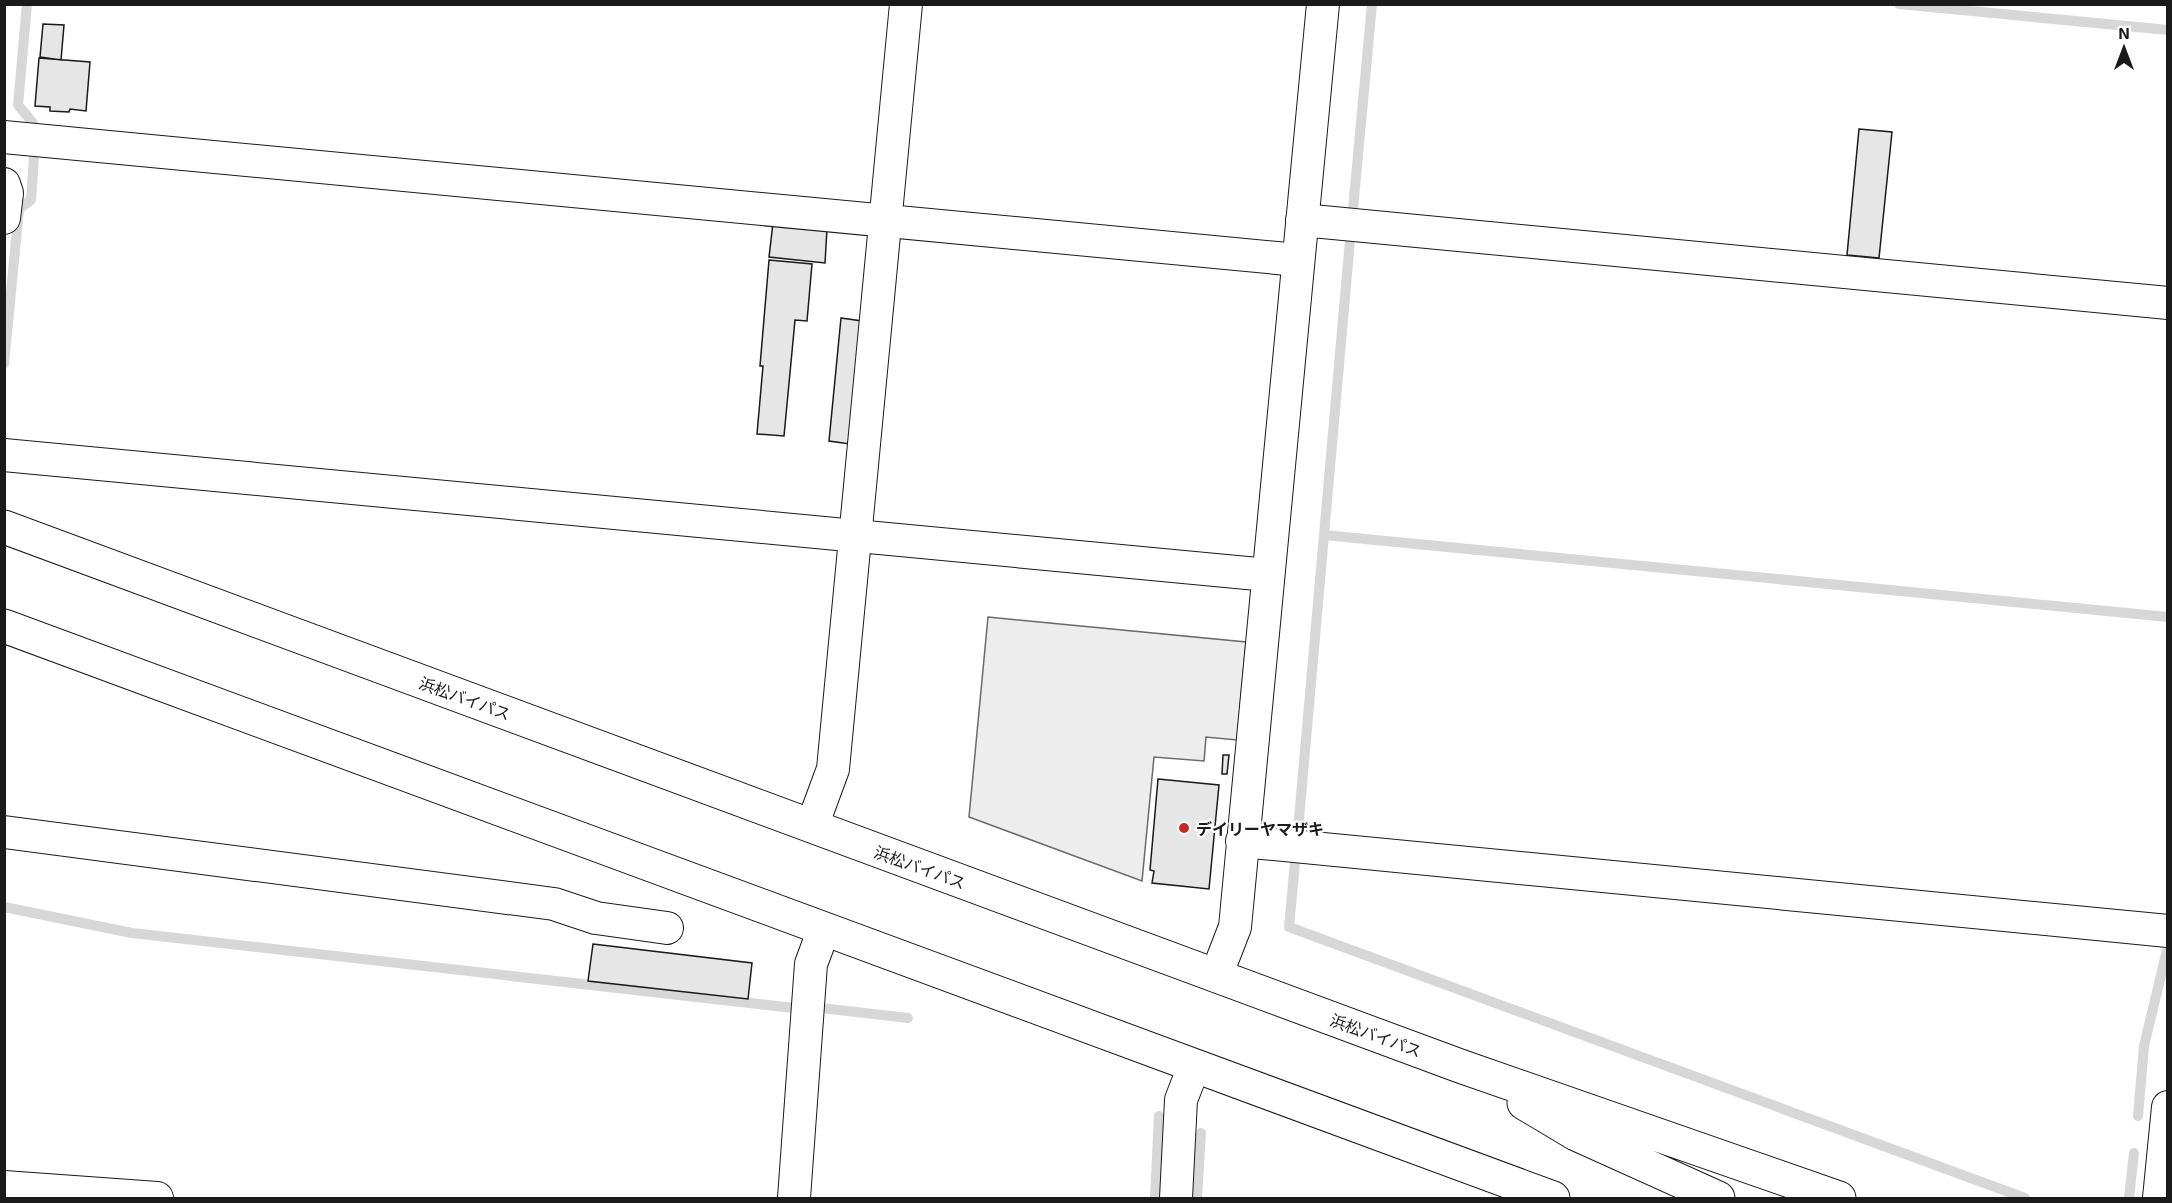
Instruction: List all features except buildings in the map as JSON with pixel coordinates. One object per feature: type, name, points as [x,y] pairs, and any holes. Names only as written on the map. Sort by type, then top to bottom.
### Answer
[{"type":"highway","name":"浜松バイパス","points":[[4,527],[1460,1066],[1839,1198]]},
{"type":"highway","points":[[4,626],[1552,1198]]},
{"type":"highway","points":[[1460,1066],[1576,1134],[1718,1198]]},
{"type":"street","points":[[812,826],[833,769],[906,4]]},
{"type":"street","points":[[1216,976],[1235,927],[1323,4]]},
{"type":"street","points":[[4,137],[1298,260]]},
{"type":"street","points":[[4,184],[7,193],[4,218]]},
{"type":"street","points":[[1302,220],[2168,303]]},
{"type":"street","points":[[4,455],[1268,575]]},
{"type":"street","points":[[4,832],[554,904],[596,918],[667,928]]},
{"type":"street","points":[[1242,841],[2168,931]]},
{"type":"street","points":[[794,1198],[811,964],[824,929]]},
{"type":"street","points":[[1176,1198],[1181,1100],[1194,1066]]},
{"type":"street","points":[[2159,1198],[2168,1107]]},
{"type":"street","points":[[4,1187],[157,1198]]},
{"type":"shaded area","points":[[988,617],[1246,642],[1237,740],[1206,737],[1204,761],[1154,757],[1142,881],[969,817]]},
{"type":"waterway","points":[[27,4],[18,105],[33,123]]},
{"type":"waterway","points":[[1353,209],[1372,4]]},
{"type":"waterway","points":[[1899,4],[2168,30]]},
{"type":"waterway","points":[[4,364],[19,209],[31,200],[34,156]]},
{"type":"waterway","points":[[1298,830],[1350,240]]},
{"type":"waterway","points":[[1324,535],[2168,617]]},
{"type":"waterway","points":[[1295,862],[1289,927],[2025,1198]]},
{"type":"waterway","points":[[4,907],[132,933],[794,1008]]},
{"type":"waterway","points":[[2138,1116],[2144,1046],[2167,950]]},
{"type":"waterway","points":[[821,1008],[908,1018]]},
{"type":"waterway","points":[[1155,1198],[1159,1116]]},
{"type":"waterway","points":[[1197,1198],[1201,1133]]},
{"type":"waterway","points":[[2129,1198],[2134,1153]]},
{"type":"place","name":"デイリーヤマザキ","points":[[1184,828]]}]
